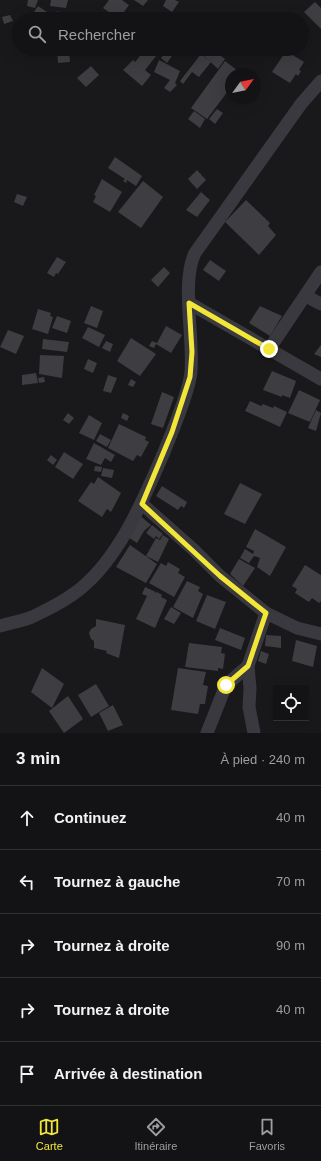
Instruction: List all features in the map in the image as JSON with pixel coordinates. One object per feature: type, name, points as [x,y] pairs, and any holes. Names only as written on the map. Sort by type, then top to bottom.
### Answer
[{"type":"street","points":[[0,626],[30,618],[64,600],[87,583],[104,566],[142,504],[172,432],[190,377],[192,352],[189,303],[190,263],[195,253],[301,104],[321,81]]},
{"type":"street","points":[[269,349],[321,272]]},
{"type":"street","points":[[306,296],[321,304]]},
{"type":"street","points":[[189,303],[321,379]]},
{"type":"street","points":[[142,504],[220,576],[266,613],[297,628],[321,634]]},
{"type":"street","points":[[254,733],[249,707],[250,688],[248,666],[266,613]]},
{"type":"street","points":[[207,733],[226,685],[248,666]]},
{"type":"building","points":[[28,0],[38,0],[35,8],[27,6]]},
{"type":"building","points":[[51,0],[68,0],[66,8],[50,6]]},
{"type":"building","points":[[109,0],[122,0],[129,5],[124,12],[109,12],[103,8]]},
{"type":"building","points":[[134,0],[148,0],[143,6]]},
{"type":"building","points":[[166,0],[175,0],[179,2],[172,12],[163,6]]},
{"type":"building","points":[[315,2],[321,8],[321,29],[309,17],[309,12],[304,12]]},
{"type":"building","points":[[38,6],[47,12],[34,12]]},
{"type":"building","points":[[10,15],[12,21],[4,24],[2,17]]},
{"type":"building","points":[[58,56],[70,56],[70,62],[58,63]]},
{"type":"building","points":[[140,56],[156,56],[145,70],[151,75],[142,86],[123,70],[133,60],[135,62]]},
{"type":"building","points":[[163,56],[172,56],[167,63],[161,58]]},
{"type":"building","points":[[199,56],[204,56],[211,62],[199,77],[192,72],[183,84],[180,81]]},
{"type":"building","points":[[204,56],[221,56],[225,59],[218,69]]},
{"type":"building","points":[[283,56],[294,56],[304,62],[299,70],[301,71],[298,76],[296,74],[290,83],[272,72]]},
{"type":"building","points":[[159,60],[180,71],[175,83],[177,85],[170,92],[164,88],[170,80],[154,72]]},
{"type":"building","points":[[225,61],[234,68],[225,68],[225,95],[207,119],[191,108]]},
{"type":"building","points":[[91,66],[99,75],[86,87],[77,78]]},
{"type":"building","points":[[217,109],[223,113],[215,124],[209,119]]},
{"type":"building","points":[[194,111],[205,119],[200,128],[188,119]]},
{"type":"building","points":[[115,157],[142,176],[136,186],[127,180],[126,183],[123,181],[125,179],[108,168]]},
{"type":"building","points":[[197,170],[206,180],[197,189],[188,179]]},
{"type":"building","points":[[102,179],[122,192],[110,212],[93,202],[96,196],[94,195]]},
{"type":"building","points":[[143,181],[163,197],[141,228],[118,212]]},
{"type":"building","points":[[201,192],[210,200],[197,217],[186,210]]},
{"type":"building","points":[[17,194],[27,197],[23,206],[14,202]]},
{"type":"building","points":[[246,200],[270,223],[268,226],[276,235],[259,255],[225,222]]},
{"type":"building","points":[[57,257],[66,262],[58,274],[56,273],[54,277],[47,273]]},
{"type":"building","points":[[210,260],[226,271],[219,281],[203,270]]},
{"type":"building","points":[[164,267],[170,273],[158,287],[151,280]]},
{"type":"building","points":[[91,306],[103,311],[97,328],[84,323]]},
{"type":"building","points":[[260,306],[282,316],[270,336],[249,323]]},
{"type":"building","points":[[38,309],[51,313],[50,316],[53,317],[48,334],[32,329]]},
{"type":"building","points":[[57,316],[71,321],[67,333],[52,328]]},
{"type":"building","points":[[166,326],[182,335],[171,353],[156,344],[154,348],[149,346],[152,341],[157,343]]},
{"type":"building","points":[[88,327],[105,335],[99,347],[82,338]]},
{"type":"building","points":[[8,330],[24,336],[16,354],[0,347]]},
{"type":"building","points":[[131,338],[156,354],[140,376],[117,361]]},
{"type":"building","points":[[43,339],[69,342],[67,352],[42,349]]},
{"type":"building","points":[[106,341],[113,344],[110,352],[102,348]]},
{"type":"building","points":[[321,345],[321,357],[314,354]]},
{"type":"building","points":[[40,355],[64,356],[62,378],[39,374]]},
{"type":"building","points":[[88,359],[97,363],[93,373],[84,369]]},
{"type":"building","points":[[272,371],[296,381],[290,398],[282,395],[282,397],[263,390]]},
{"type":"building","points":[[36,373],[38,383],[22,385],[22,375]]},
{"type":"building","points":[[108,375],[117,378],[111,393],[103,391]]},
{"type":"building","points":[[44,377],[45,382],[39,383],[38,378]]},
{"type":"building","points":[[131,379],[136,382],[133,387],[128,385]]},
{"type":"building","points":[[299,390],[320,400],[310,422],[288,413]]},
{"type":"building","points":[[162,392],[174,397],[163,428],[151,424]]},
{"type":"building","points":[[250,401],[261,406],[263,404],[273,408],[274,406],[287,412],[280,427],[245,411]]},
{"type":"building","points":[[316,410],[321,413],[316,431],[308,428]]},
{"type":"building","points":[[68,413],[74,418],[69,424],[63,420]]},
{"type":"building","points":[[123,413],[129,416],[127,421],[121,418]]},
{"type":"building","points":[[89,415],[102,423],[94,440],[79,433]]},
{"type":"building","points":[[119,424],[146,437],[145,440],[149,442],[141,457],[137,455],[133,461],[108,448]]},
{"type":"building","points":[[100,434],[111,440],[107,447],[96,441]]},
{"type":"building","points":[[94,443],[115,455],[111,462],[105,458],[101,465],[86,459]]},
{"type":"building","points":[[64,452],[83,464],[73,479],[55,467]]},
{"type":"building","points":[[51,455],[57,460],[53,465],[47,460]]},
{"type":"building","points":[[95,466],[102,467],[101,472],[94,471]]},
{"type":"building","points":[[103,468],[114,470],[112,478],[101,476]]},
{"type":"building","points":[[98,477],[121,493],[111,512],[107,509],[102,517],[78,501],[91,482],[94,484]]},
{"type":"building","points":[[240,483],[262,494],[245,524],[224,514]]},
{"type":"building","points":[[162,486],[187,502],[184,508],[181,506],[178,510],[156,496]]},
{"type":"building","points":[[138,514],[151,525],[144,531],[137,543],[125,535]]},
{"type":"building","points":[[152,525],[163,534],[159,539],[156,536],[154,539],[146,533]]},
{"type":"building","points":[[255,529],[286,547],[270,576],[257,567],[260,558],[254,556],[249,563],[240,558],[245,549],[253,554],[254,551],[246,547]]},
{"type":"building","points":[[163,535],[169,539],[158,562],[146,556],[156,538],[160,540]]},
{"type":"building","points":[[130,545],[157,564],[146,583],[116,567]]},
{"type":"building","points":[[239,559],[255,568],[243,586],[230,574]]},
{"type":"building","points":[[168,562],[180,569],[178,573],[185,577],[174,597],[149,583],[161,563],[166,566]]},
{"type":"building","points":[[305,565],[321,575],[321,601],[319,603],[312,598],[309,602],[295,593],[297,589],[292,586]]},
{"type":"building","points":[[187,581],[200,587],[198,591],[203,594],[193,618],[173,607]]},
{"type":"building","points":[[145,587],[156,592],[154,594],[157,592],[162,595],[161,597],[167,600],[155,628],[136,619],[147,596],[142,594]]},
{"type":"building","points":[[207,595],[226,602],[215,629],[196,621]]},
{"type":"building","points":[[171,607],[181,613],[174,624],[164,619]]},
{"type":"building","points":[[96,619],[125,625],[119,658],[106,653],[107,651],[94,648],[94,641],[91,639],[89,633],[91,629],[96,626]]},
{"type":"building","points":[[220,628],[245,638],[241,650],[215,640]]},
{"type":"building","points":[[266,635],[281,636],[281,648],[265,646]]},
{"type":"building","points":[[296,640],[317,646],[313,667],[292,661]]},
{"type":"building","points":[[189,643],[222,647],[221,653],[225,654],[223,669],[218,668],[218,671],[185,667]]},
{"type":"building","points":[[261,651],[269,654],[266,664],[258,661]]},
{"type":"building","points":[[42,668],[64,684],[52,708],[31,692]]},
{"type":"building","points":[[178,668],[206,672],[203,685],[208,686],[205,704],[200,704],[198,714],[171,710]]},
{"type":"building","points":[[96,684],[109,706],[91,717],[78,695]]},
{"type":"building","points":[[68,696],[83,719],[64,733],[49,711]]},
{"type":"building","points":[[113,705],[123,725],[108,731],[99,713]]},
{"type":"route","points":[[226,685],[248,666],[266,613],[220,576],[194,550],[142,504],[172,432],[190,377],[192,352],[189,303],[269,349]]}]
